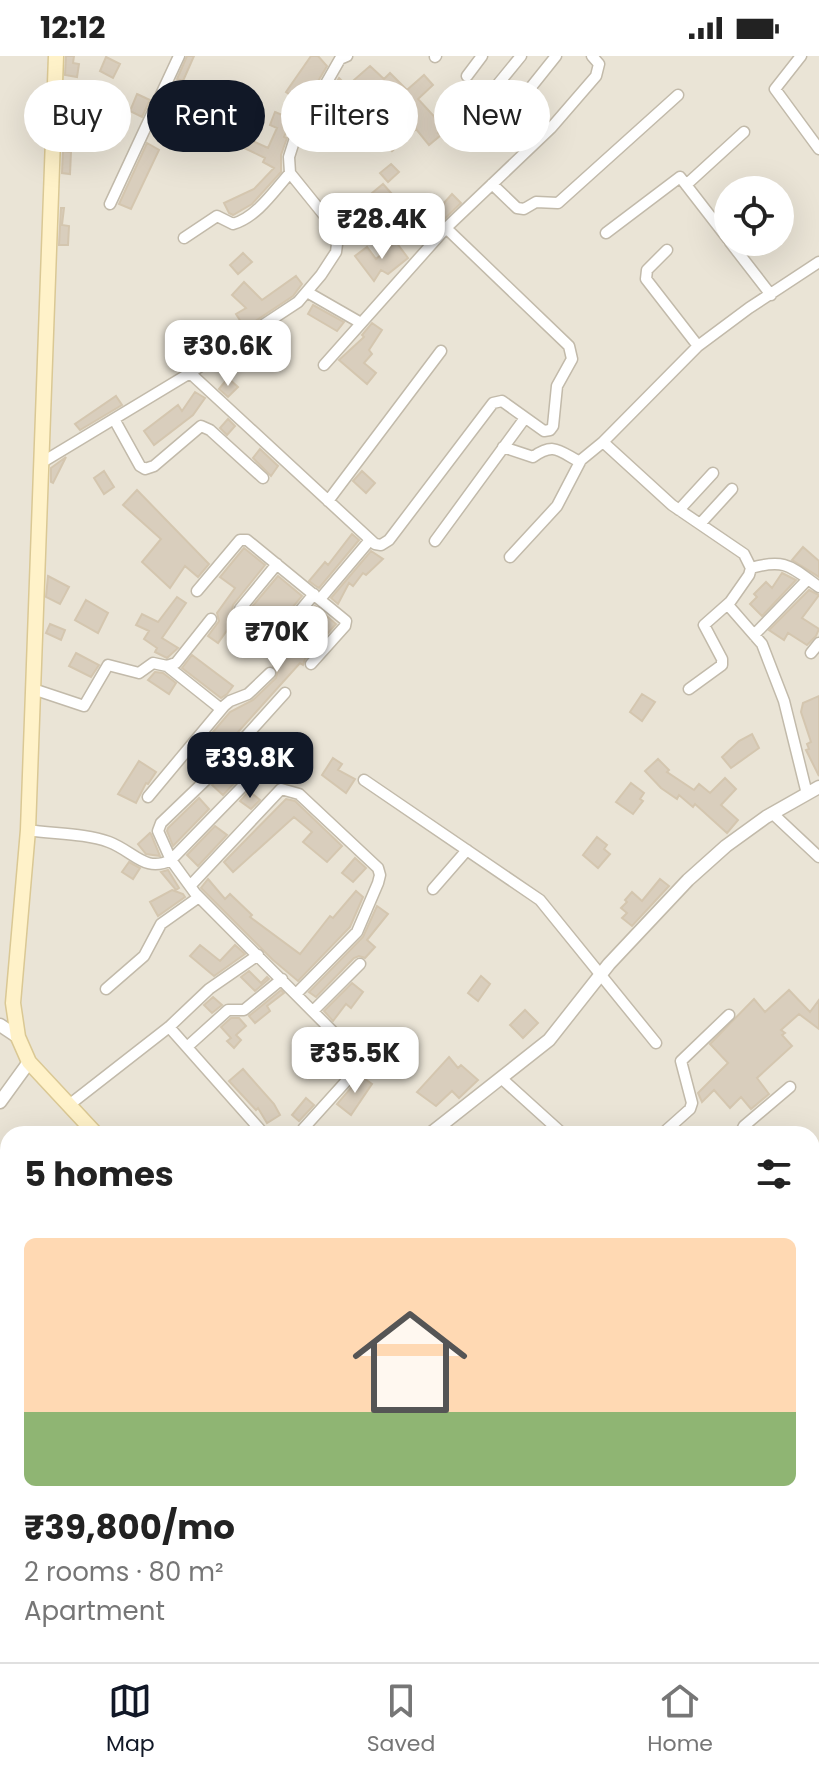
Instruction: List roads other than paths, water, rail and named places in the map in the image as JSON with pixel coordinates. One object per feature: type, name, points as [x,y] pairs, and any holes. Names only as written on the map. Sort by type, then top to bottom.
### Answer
[{"type":"main road","points":[[56,56],[28,830],[13,1003],[18,1037],[29,1062],[89,1126]]},
{"type":"street","points":[[168,80],[179,56]]},
{"type":"street","points":[[467,76],[482,56]]},
{"type":"street","points":[[501,80],[521,56]]},
{"type":"street","points":[[537,80],[556,56]]},
{"type":"street","points":[[324,365],[446,228],[551,128],[596,76],[599,64],[592,56]]},
{"type":"street","points":[[801,56],[775,89],[819,149]]},
{"type":"street","points":[[328,80],[341,57]]},
{"type":"street","points":[[492,184],[517,208],[524,209],[536,202],[558,203],[678,95]]},
{"type":"street","points":[[110,204],[147,124]]},
{"type":"street","points":[[686,185],[744,132]]},
{"type":"street","points":[[41,463],[190,373],[298,302],[307,292],[336,252],[338,236],[290,173],[291,152]]},
{"type":"street","points":[[184,238],[217,216],[233,224],[240,222],[263,203],[290,173]]},
{"type":"street","points":[[606,233],[680,177],[714,221]]},
{"type":"street","points":[[190,373],[370,540],[378,545],[389,540],[493,403],[502,401],[544,431],[550,430],[557,386],[572,359],[569,346],[446,228]]},
{"type":"street","points":[[667,250],[647,270],[646,279],[698,346]]},
{"type":"street","points":[[741,256],[771,295]]},
{"type":"street","points":[[510,557],[557,506],[580,462],[698,346],[819,262]]},
{"type":"street","points":[[307,292],[361,323]]},
{"type":"street","points":[[328,501],[441,351]]},
{"type":"street","points":[[435,541],[525,418]]},
{"type":"street","points":[[114,419],[140,466],[145,469],[154,466],[201,426],[210,430],[263,478]]},
{"type":"street","points":[[603,442],[679,510],[744,554],[751,568],[730,602],[704,625],[722,659],[722,665],[689,689]]},
{"type":"street","points":[[503,447],[533,457],[553,448],[580,462]]},
{"type":"street","points":[[679,510],[713,473]]},
{"type":"street","points":[[700,524],[732,489]]},
{"type":"street","points":[[197,591],[244,538],[344,619],[346,623],[311,664]]},
{"type":"street","points":[[277,639],[370,540]]},
{"type":"street","points":[[751,568],[777,562],[819,587]]},
{"type":"street","points":[[240,609],[277,564]]},
{"type":"street","points":[[754,635],[808,579]]},
{"type":"street","points":[[730,602],[728,605],[762,644],[784,701],[807,794]]},
{"type":"street","points":[[167,666],[176,663],[211,619]]},
{"type":"street","points":[[811,653],[819,643]]},
{"type":"street","points":[[33,689],[84,706],[108,665],[139,673],[153,663],[167,666],[221,709]]},
{"type":"street","points":[[148,797],[221,709],[230,701],[248,694],[270,673]]},
{"type":"street","points":[[285,693],[211,775],[161,823],[158,831],[171,860],[199,897],[358,1056],[360,1065],[306,1126]]},
{"type":"street","points":[[28,830],[106,841],[132,853],[150,866],[158,866],[171,860],[281,747]]},
{"type":"street","points":[[364,780],[540,900],[656,1043]]},
{"type":"street","points":[[440,1126],[549,1040],[601,976],[688,880],[726,846],[772,813],[819,787]]},
{"type":"street","points":[[190,886],[281,789],[299,794],[378,868],[378,883],[357,932],[297,993]]},
{"type":"street","points":[[772,813],[819,857]]},
{"type":"street","points":[[433,889],[467,850]]},
{"type":"street","points":[[106,989],[144,956],[161,924],[199,897]]},
{"type":"street","points":[[69,1105],[169,1027],[209,989],[258,955]]},
{"type":"street","points":[[314,1010],[360,964]]},
{"type":"street","points":[[187,1047],[230,1008],[244,1010],[282,979]]},
{"type":"street","points":[[671,1126],[690,1109],[692,1103],[681,1061],[729,1015]]},
{"type":"street","points":[[0,1025],[18,1037]]},
{"type":"street","points":[[169,1027],[257,1126]]},
{"type":"street","points":[[0,1102],[29,1062]]},
{"type":"street","points":[[501,1078],[554,1126]]},
{"type":"street","points":[[744,1126],[790,1087]]}]
